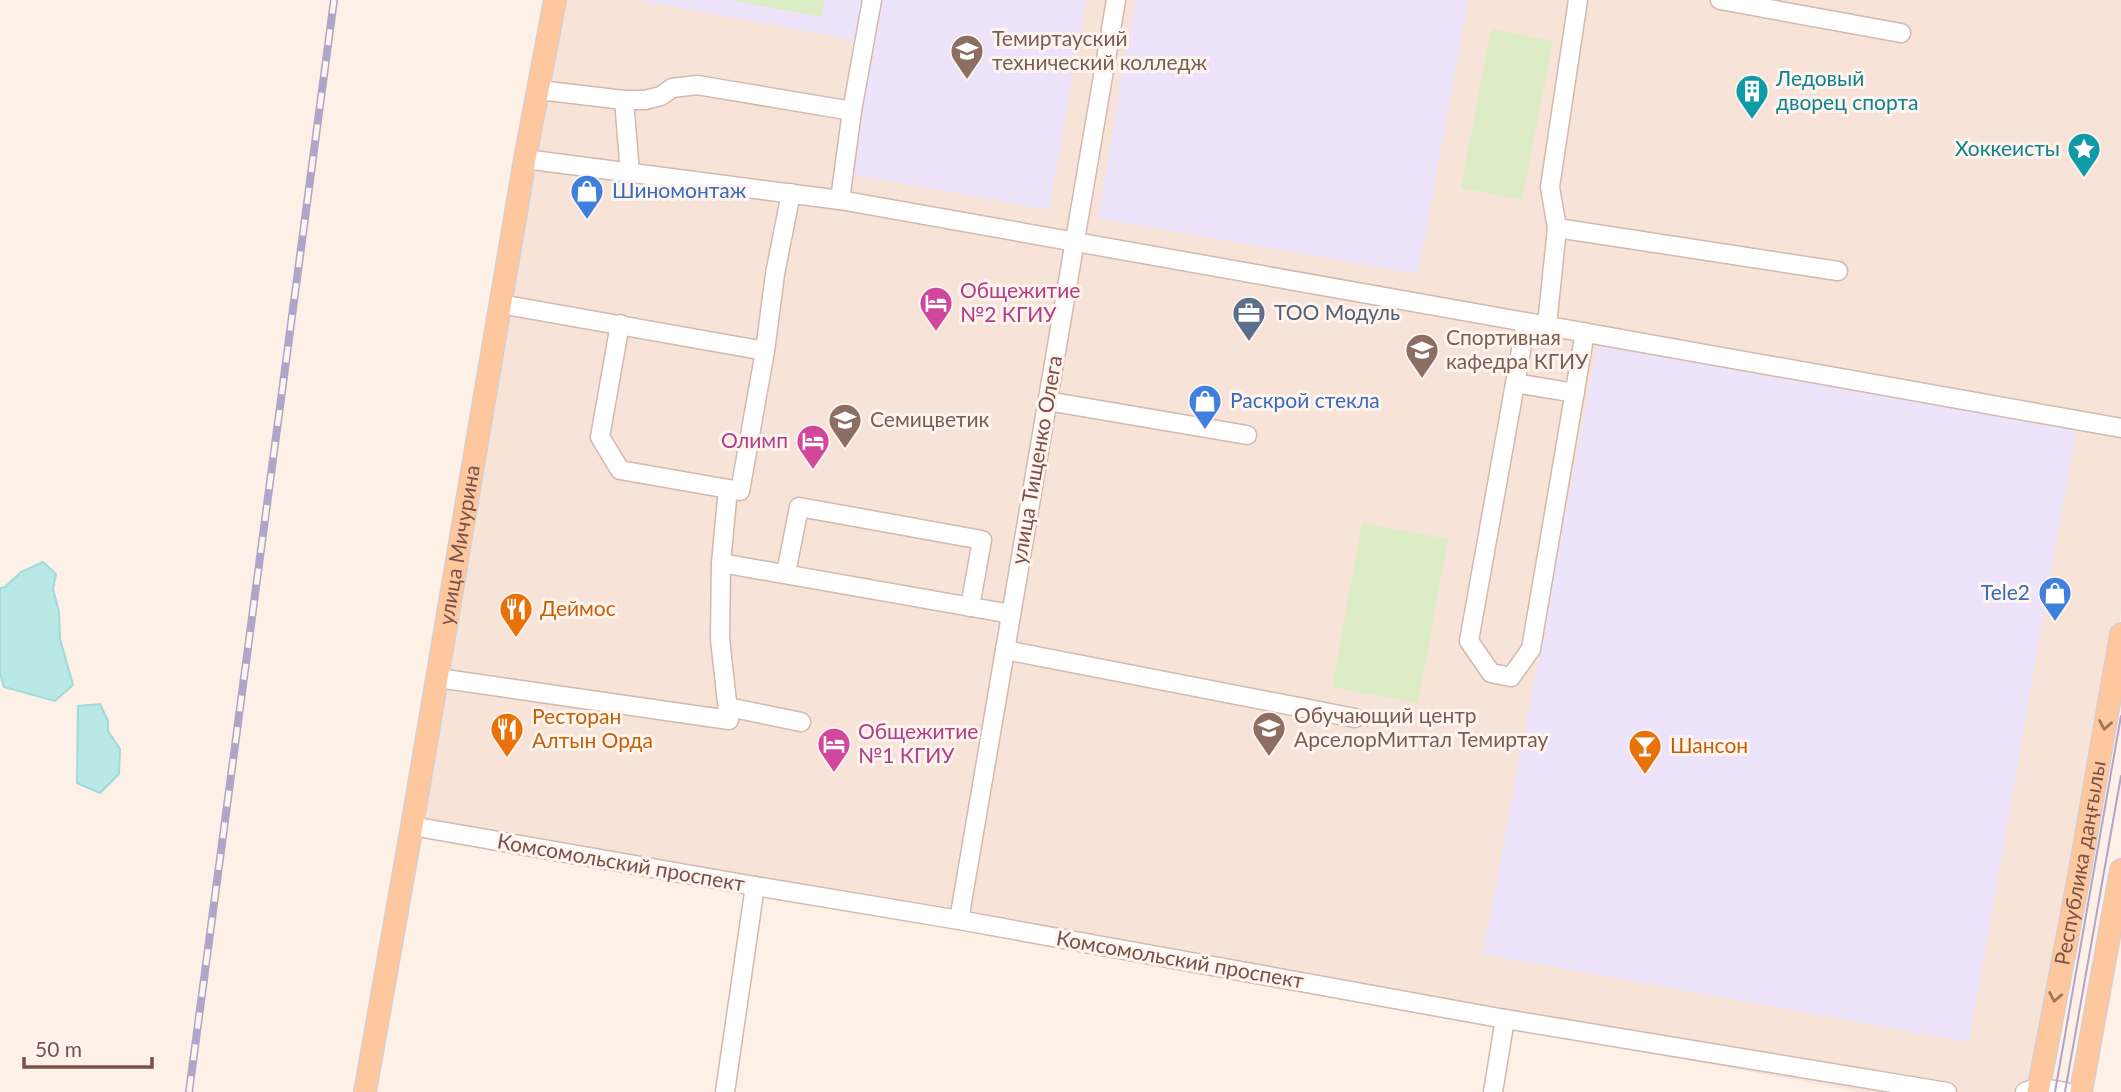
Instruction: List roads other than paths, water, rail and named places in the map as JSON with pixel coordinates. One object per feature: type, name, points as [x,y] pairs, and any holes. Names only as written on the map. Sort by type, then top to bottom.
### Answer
[{"type":"main road","name":"улица Мичурина","points":[[365,1092],[525,159],[555,0]]},
{"type":"main road","name":"Республика даңғылы","points":[[2034,1090],[2079,876],[2121,634]]},
{"type":"main road","name":"Республика даңғылы","points":[[2081,1092],[2121,870]]},
{"type":"street","points":[[840,200],[852,111],[872,0]]},
{"type":"street","name":"улица Тищенко Олега","points":[[959,920],[1116,0]]},
{"type":"street","points":[[1547,325],[1557,228],[1550,187],[1578,0]]},
{"type":"street","points":[[1720,0],[1901,33]]},
{"type":"street","points":[[539,90],[645,100],[661,96],[672,88],[697,85],[852,111]]},
{"type":"street","points":[[624,100],[630,173]]},
{"type":"street","points":[[525,159],[840,200],[2121,428]]},
{"type":"street","points":[[620,324],[600,437],[620,470],[740,491],[765,351],[775,274],[791,193]]},
{"type":"street","points":[[1557,228],[1838,271]]},
{"type":"street","points":[[500,304],[765,351]]},
{"type":"street","points":[[1526,322],[1469,641],[1491,673],[1511,677],[1531,649],[1585,332]]},
{"type":"street","points":[[1515,383],[1575,393]]},
{"type":"street","points":[[1047,401],[1247,435]]},
{"type":"street","points":[[438,678],[729,720],[720,639],[721,564],[728,489]]},
{"type":"street","points":[[786,573],[799,507],[982,540],[970,607]]},
{"type":"street","points":[[721,564],[786,573],[1011,614]]},
{"type":"street","points":[[1005,650],[1355,718]]},
{"type":"street","points":[[728,707],[801,722]]},
{"type":"street","name":"Комсомольский проспект","points":[[412,826],[959,920],[1505,1019],[1947,1092]]},
{"type":"street","points":[[725,1092],[755,886]]},
{"type":"street","points":[[1493,1092],[1505,1019]]},
{"type":"street","points":[[2034,1090],[2066,1092]]},
{"type":"water","points":[[43,562],[56,574],[53,589],[59,612],[60,639],[73,685],[55,701],[4,687],[0,674],[0,588],[5,587],[21,572]]},
{"type":"water","points":[[100,704],[108,721],[108,731],[120,749],[119,774],[100,793],[77,783],[78,706]]},
{"type":"tram line","points":[[2055,1092],[2121,716]]},
{"type":"tram line","points":[[2065,1092],[2121,776]]},
{"type":"railway","points":[[189,1092],[334,0]]},
{"type":"place","name":"Темиртауский технический колледж","points":[[967,81]]},
{"type":"place","name":"Ледовый дворец спорта","points":[[1752,121]]},
{"type":"place","name":"Хоккеисты","points":[[2084,179]]},
{"type":"place","name":"Шиномонтаж","points":[[587,221]]},
{"type":"place","name":"Общежитие №2 КГИУ","points":[[936,333]]},
{"type":"place","name":"ТОО Модуль","points":[[1249,343]]},
{"type":"place","name":"Спортивная кафедра КГИУ","points":[[1422,380]]},
{"type":"place","name":"Раскрой стекла","points":[[1205,431]]},
{"type":"place","name":"Семицветик","points":[[845,450]]},
{"type":"place","name":"Олимп","points":[[813,471]]},
{"type":"place","name":"Tele2","points":[[2055,623]]},
{"type":"place","name":"Деймос","points":[[516,639]]},
{"type":"place","name":"Обучающий центр АрселорМиттал Темиртау","points":[[1269,758]]},
{"type":"place","name":"Ресторан Алтын Орда","points":[[507,759]]},
{"type":"place","name":"Общежитие №1 КГИУ","points":[[834,774]]},
{"type":"place","name":"Шансон","points":[[1645,776]]}]
